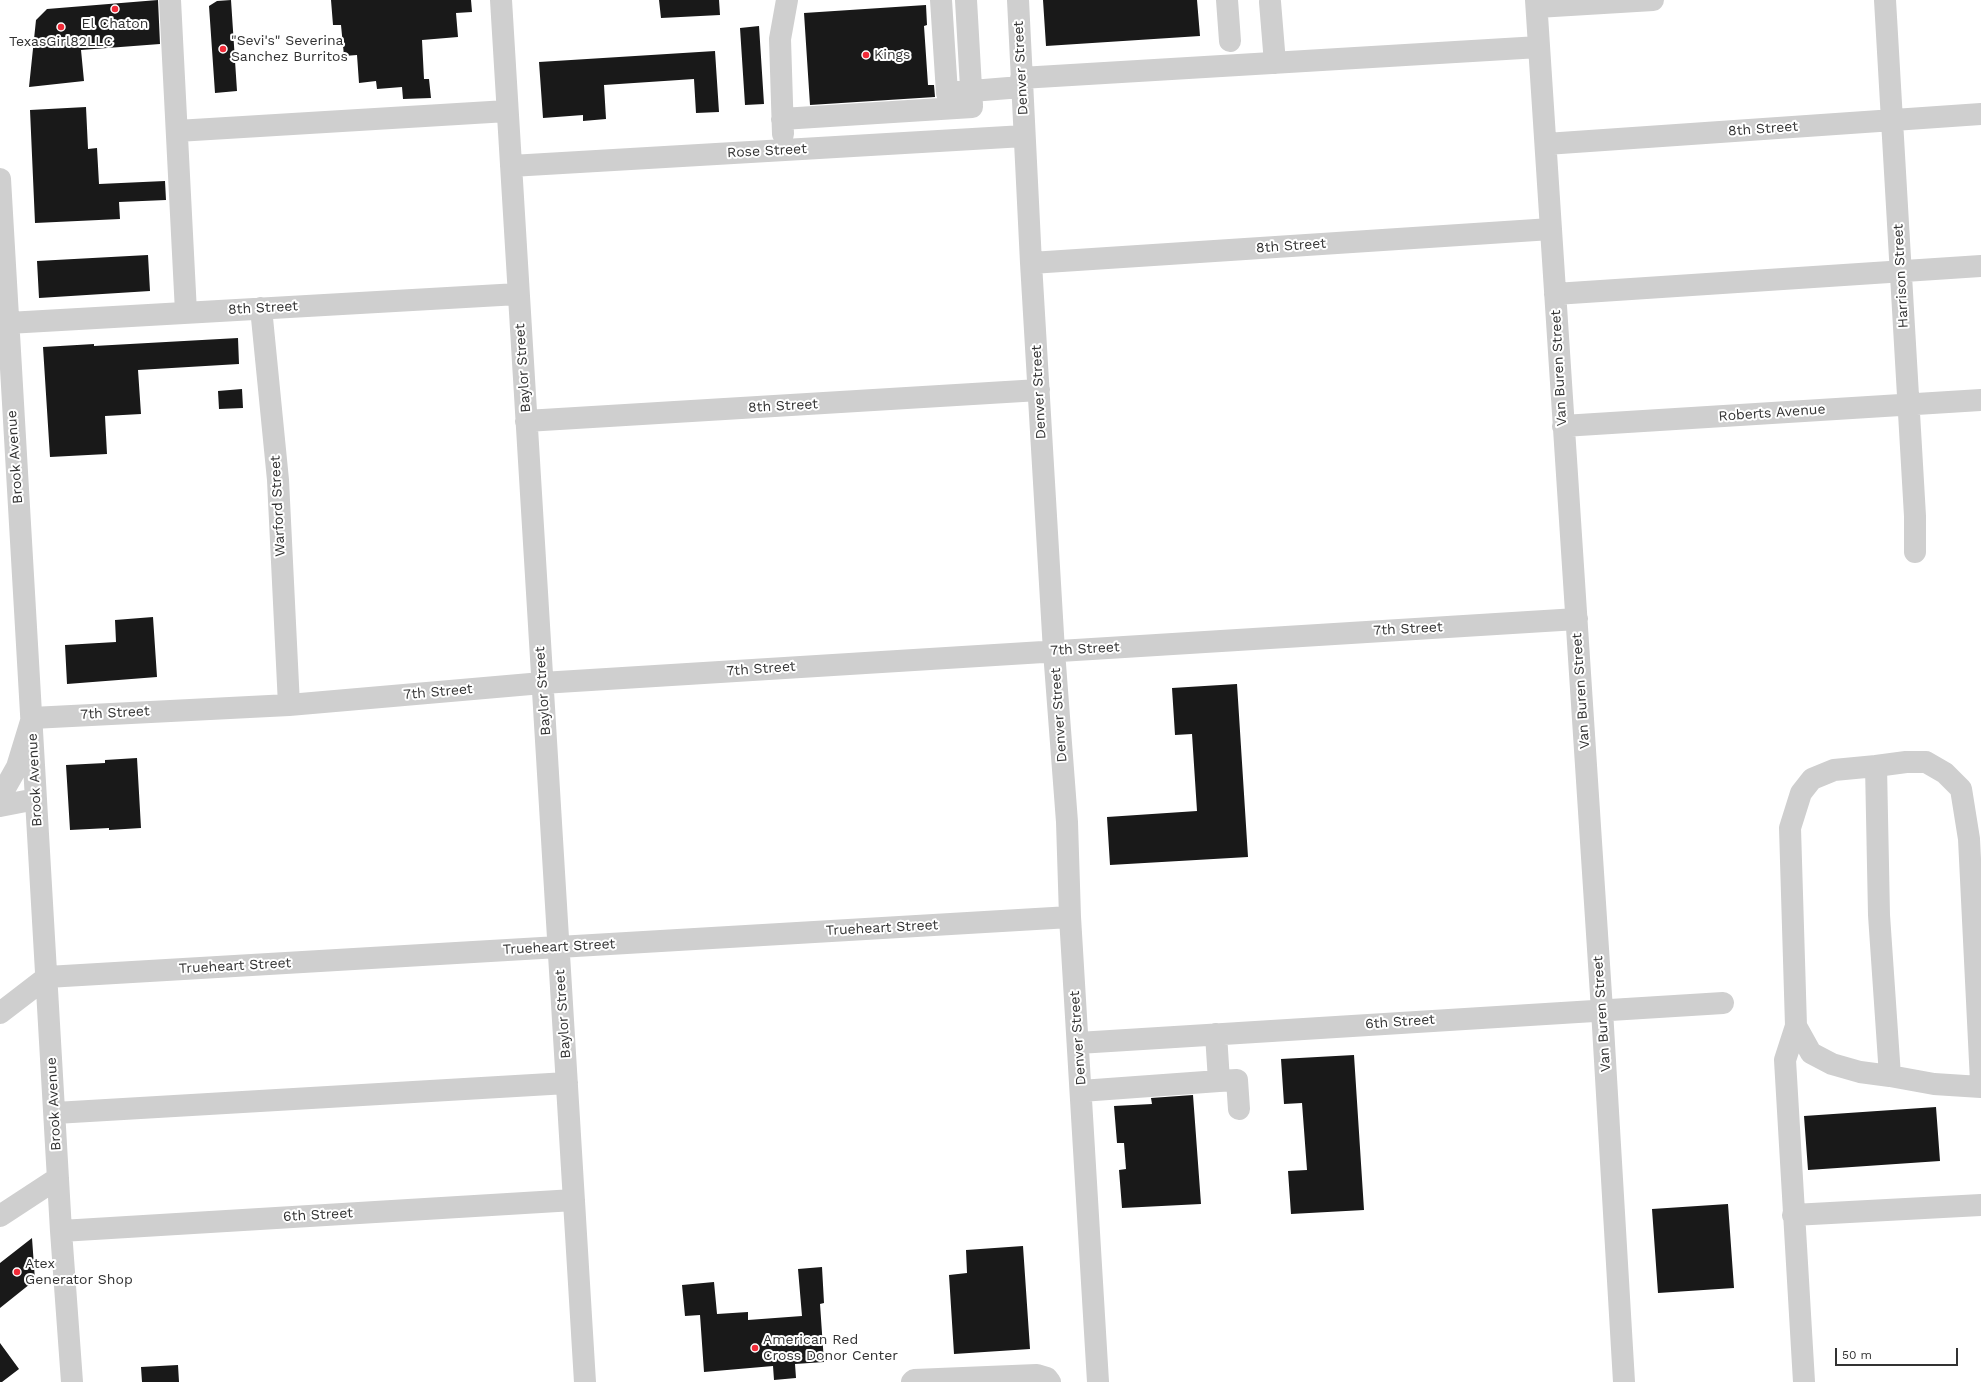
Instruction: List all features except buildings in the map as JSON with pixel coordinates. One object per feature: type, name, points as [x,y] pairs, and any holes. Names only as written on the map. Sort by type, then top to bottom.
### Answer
[{"type":"street","points":[[170,0],[186,312]]},
{"type":"street","name":"Baylor Street","points":[[501,0],[585,1382]]},
{"type":"street","points":[[783,150],[780,39],[787,0]]},
{"type":"street","points":[[941,0],[948,93],[972,99]]},
{"type":"street","points":[[966,0],[974,138]]},
{"type":"street","name":"Denver Street","points":[[1018,0],[1031,262],[1054,651],[1067,822],[1070,917],[1098,1382]]},
{"type":"street","points":[[1227,0],[1230,41]]},
{"type":"street","points":[[1537,4],[1653,0]]},
{"type":"street","name":"Harrison Street","points":[[1885,0],[1915,516],[1915,552]]},
{"type":"street","points":[[1270,2],[1275,63]]},
{"type":"street","name":"Van Buren Street","points":[[1537,4],[1563,426],[1602,1010],[1624,1382]]},
{"type":"street","points":[[782,119],[972,99],[1021,83],[1275,63],[1539,47]]},
{"type":"street","points":[[177,132],[507,111]]},
{"type":"street","name":"8th Street","points":[[1546,144],[1981,114]]},
{"type":"street","name":"Rose Street","points":[[511,166],[1024,136]]},
{"type":"street","name":"Brook Avenue","points":[[0,179],[8,323],[6,395],[32,718],[61,1231],[72,1382]]},
{"type":"street","name":"8th Street","points":[[1031,262],[1551,229]]},
{"type":"street","points":[[1555,294],[1981,266]]},
{"type":"street","name":"8th Street","points":[[8,323],[518,294]]},
{"type":"street","name":"Warford Street","points":[[262,308],[278,480],[288,705]]},
{"type":"street","name":"8th Street","points":[[526,421],[1039,390]]},
{"type":"street","name":"Roberts Avenue","points":[[1563,426],[1981,400]]},
{"type":"street","name":"7th Street","points":[[32,718],[288,705],[542,683],[1577,619]]},
{"type":"street","points":[[0,797],[17,767],[32,718]]},
{"type":"street","points":[[1804,1382],[1784,1060],[1796,1026],[1790,836],[1792,821],[1801,793],[1812,779],[1834,770],[1906,762],[1926,762],[1945,773],[1961,789],[1968,839],[1981,1082]]},
{"type":"street","points":[[1876,766],[1880,915],[1890,1076]]},
{"type":"street","points":[[0,806],[36,799]]},
{"type":"street","name":"Trueheart Street","points":[[47,977],[1070,917]]},
{"type":"street","points":[[0,1013],[47,977]]},
{"type":"street","name":"6th Street","points":[[1078,1043],[1723,1003]]},
{"type":"street","points":[[1796,1026],[1811,1053],[1832,1064],[1860,1072],[1934,1084],[1981,1087]]},
{"type":"street","points":[[1216,1034],[1219,1081]]},
{"type":"street","points":[[1081,1091],[1237,1080],[1239,1109]]},
{"type":"street","points":[[55,1113],[567,1083]]},
{"type":"street","points":[[0,1216],[58,1178]]},
{"type":"street","name":"6th Street","points":[[61,1231],[574,1200]]},
{"type":"street","points":[[1793,1215],[1981,1205]]},
{"type":"street","points":[[912,1382],[914,1380],[1037,1375],[1047,1378],[1050,1382]]},
{"type":"place","name":"El Chaton","points":[[115,9]]},
{"type":"place","name":"TexasGirl82LLC","points":[[61,27]]},
{"type":"place","name":"\"Sevi's\" Severina Sanchez Burritos","points":[[223,49]]},
{"type":"place","name":"Kings","points":[[866,55]]},
{"type":"place","name":"Atex Generator Shop","points":[[17,1272]]},
{"type":"place","name":"American Red Cross Donor Center","points":[[755,1348]]}]
